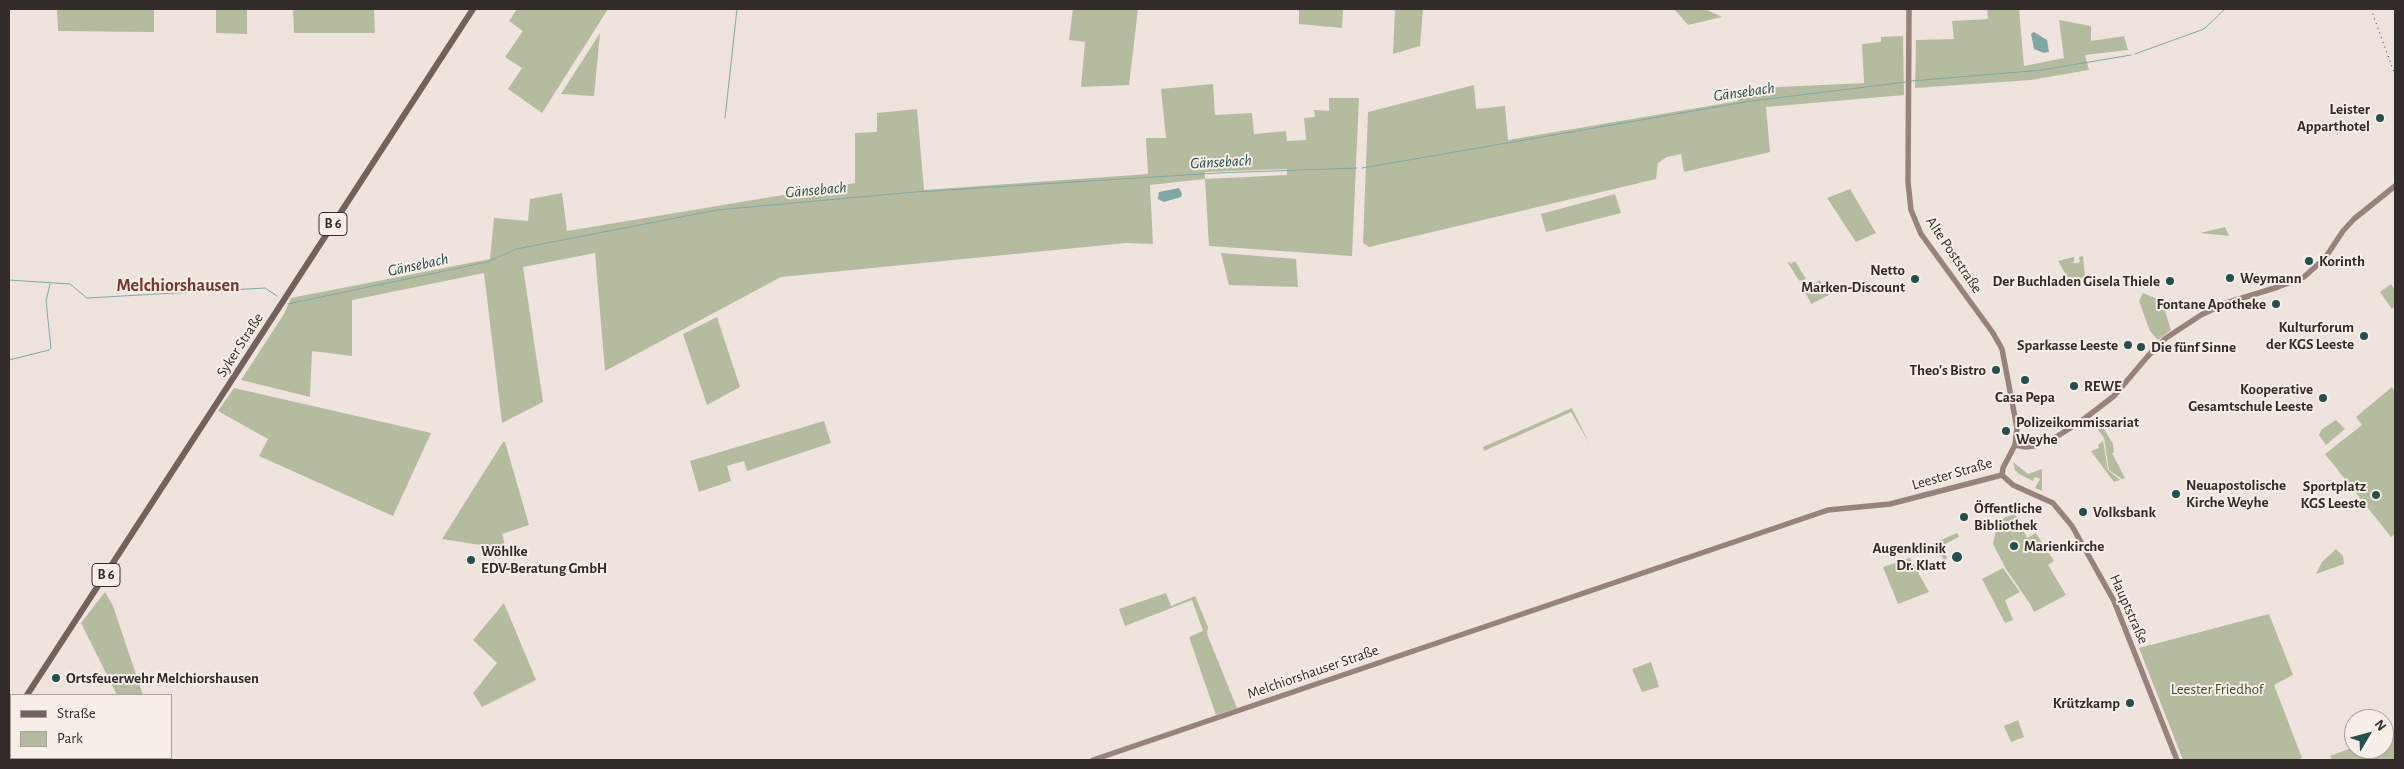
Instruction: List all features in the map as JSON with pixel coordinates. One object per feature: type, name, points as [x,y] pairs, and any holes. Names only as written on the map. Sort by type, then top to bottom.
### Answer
[{"type":"main road","name":"Syker Straße","points":[[29,694],[473,9]]},
{"type":"street","name":"Alte Poststraße","points":[[1909,9],[1908,182],[1912,210],[1917,226],[1927,244],[1998,342],[2012,398],[2017,428],[2015,445]]},
{"type":"street","points":[[2015,445],[2034,446],[2056,437],[2077,424],[2114,396],[2166,338],[2201,315],[2226,303],[2298,280],[2309,273],[2326,258],[2343,231],[2354,219],[2395,186]]},
{"type":"street","name":"Leester Straße","points":[[1541,608],[1828,510],[1890,504],[2002,474],[2004,465],[2015,445]]},
{"type":"street","name":"Hauptstraße","points":[[2002,474],[2013,485],[2053,503],[2072,526],[2114,601],[2177,760]]},
{"type":"street","name":"Melchiorshauser Straße","points":[[1093,760],[1541,608]]},
{"type":"green space","points":[[57,9],[154,9],[154,32],[58,31]]},
{"type":"green space","points":[[216,9],[247,9],[247,34],[216,33]]},
{"type":"green space","points":[[293,9],[374,9],[375,33],[294,33]]},
{"type":"green space","points":[[517,9],[608,9],[542,113],[508,89],[522,68],[505,57],[523,31],[509,21]]},
{"type":"green space","points":[[1073,9],[1138,9],[1129,85],[1081,87],[1085,42],[1069,40]]},
{"type":"green space","points":[[1343,9],[1342,28],[1299,24],[1299,10]]},
{"type":"green space","points":[[1395,9],[1423,9],[1420,46],[1393,54]]},
{"type":"green space","points":[[1674,9],[1705,9],[1722,17],[1688,25]]},
{"type":"green space","points":[[1987,9],[2019,9],[2024,66],[2064,58],[2059,20],[2091,26],[2091,41],[2124,36],[2128,50],[2085,55],[2089,70],[2031,80],[1915,88],[1916,40],[1954,39],[1952,21],[1988,19]]},
{"type":"green space","points":[[600,33],[594,96],[561,94]]},
{"type":"green space","points":[[1903,36],[1904,95],[1766,107],[1770,152],[1684,172],[1681,154],[1667,157],[1658,163],[1656,179],[1369,247],[1363,243],[1368,112],[1474,85],[1476,109],[1505,106],[1508,140],[1738,101],[1737,89],[1864,83],[1862,44],[1881,42],[1881,37]]},
{"type":"green space","points":[[1213,84],[1215,115],[1252,113],[1254,134],[1286,131],[1287,141],[1306,140],[1304,118],[1315,117],[1314,110],[1329,111],[1329,98],[1359,98],[1352,256],[1209,246],[1205,179],[1150,185],[1153,244],[1126,243],[781,277],[605,371],[595,253],[523,267],[543,402],[502,423],[484,273],[352,300],[352,356],[312,351],[310,397],[241,380],[284,314],[291,298],[490,259],[494,218],[528,221],[530,199],[562,193],[567,231],[855,183],[855,133],[877,132],[877,113],[917,109],[924,190],[1148,174],[1146,138],[1166,138],[1161,89]],"holes":[[[1287,169],[1287,175],[1205,179],[1205,172]]]},
{"type":"green space","points":[[1850,189],[1876,233],[1856,242],[1827,198]]},
{"type":"green space","points":[[1615,194],[1621,213],[1546,232],[1541,214]]},
{"type":"green space","points":[[2225,227],[2229,236],[2200,233]]},
{"type":"green space","points":[[1221,253],[1296,259],[1298,287],[1229,285]]},
{"type":"green space","points":[[2083,256],[2085,277],[2076,287],[2072,281],[2073,279],[2071,277],[2068,278],[2058,261],[2074,257],[2074,262],[2070,263],[2077,263],[2080,262],[2079,257]]},
{"type":"green space","points":[[1789,261],[1791,264],[1795,261],[1806,279],[1800,281],[1798,279],[1788,263]]},
{"type":"green space","points":[[1820,280],[1829,295],[1811,304],[1804,289]]},
{"type":"green space","points":[[2391,284],[2395,290],[2395,306],[2392,309],[2380,292]]},
{"type":"green space","points":[[2143,293],[2162,301],[2171,330],[2158,340],[2150,331],[2139,301]]},
{"type":"green space","points":[[717,317],[740,387],[707,405],[683,334]]},
{"type":"green space","name":"Sportplatz KGS Leeste","points":[[2392,387],[2395,392],[2395,534],[2391,537],[2325,454],[2362,425],[2356,417]]},
{"type":"green space","points":[[234,388],[431,433],[393,516],[259,456],[268,439],[218,411]]},
{"type":"green space","points":[[1572,408],[1589,443],[1571,412],[1484,451],[1483,447]]},
{"type":"green space","points":[[2097,417],[2113,444],[2114,452],[2112,453],[2125,478],[2122,479],[2109,470],[2104,438],[2092,421]]},
{"type":"green space","points":[[2336,420],[2345,429],[2326,445],[2319,435],[2322,429]]},
{"type":"green space","points":[[824,421],[831,443],[747,471],[744,461],[727,466],[731,481],[699,492],[690,461]]},
{"type":"green space","points":[[2103,441],[2108,470],[2120,480],[2114,482],[2091,451],[2099,448],[2098,445]]},
{"type":"green space","points":[[503,442],[505,442],[529,525],[502,534],[506,549],[442,539]]},
{"type":"green space","points":[[2013,462],[2028,474],[2042,469],[2042,491],[2035,488],[2040,479],[2035,477],[2033,481],[2019,474],[2015,470]]},
{"type":"green space","points":[[2015,514],[2027,538],[2036,533],[2054,561],[2048,565],[2066,595],[2034,612],[2006,569],[1993,544],[1998,520]]},
{"type":"green space","points":[[1957,533],[1959,537],[1941,546],[1947,558],[1944,560],[1937,547],[1934,549],[1932,544]]},
{"type":"green space","points":[[2336,549],[2343,556],[2344,564],[2316,574],[2322,562]]},
{"type":"green space","points":[[1910,558],[1929,592],[1898,604],[1883,567]]},
{"type":"green space","points":[[2003,568],[2020,592],[2005,600],[2013,620],[2005,623],[1982,579]]},
{"type":"green space","points":[[105,592],[113,606],[143,694],[116,694],[81,623]]},
{"type":"green space","points":[[1166,593],[1171,606],[1195,596],[1208,627],[1207,634],[1237,708],[1216,715],[1189,637],[1203,631],[1192,600],[1125,626],[1119,609]]},
{"type":"green space","points":[[504,603],[536,680],[482,707],[473,693],[497,663],[473,640]]},
{"type":"green space","name":"Leester Friedhof","points":[[2269,614],[2293,675],[2274,685],[2302,758],[2296,760],[2183,760],[2139,648]]},
{"type":"green space","points":[[1651,662],[1659,687],[1642,692],[1632,669]]},
{"type":"green space","points":[[2018,720],[2024,737],[2011,742],[2004,726]]},
{"type":"green space","points":[[2394,733],[2395,760],[2332,760],[2330,756],[2344,751],[2344,759],[2394,759]]},
{"type":"green space","points":[[44,759],[165,760],[45,760]]},
{"type":"water","points":[[2034,32],[2047,40],[2049,52],[2044,53],[2034,49],[2031,34]]},
{"type":"water","points":[[1179,188],[1182,194],[1181,197],[1164,202],[1158,199],[1159,192]]},
{"type":"waterway","points":[[725,118],[737,9]]},
{"type":"waterway","name":"Gänsebach","points":[[2135,54],[2204,29],[2225,9]]},
{"type":"waterway","name":"Gänsebach","points":[[1911,81],[2042,70],[2131,55]]},
{"type":"waterway","name":"Gänsebach","points":[[1362,168],[1751,101],[1907,82]]},
{"type":"waterway","name":"Gänsebach","points":[[288,304],[487,262],[516,249],[717,210],[915,192],[1217,173],[1357,168]]},
{"type":"waterway","name":"Gänsebach","points":[[9,280],[70,284],[87,298],[265,288],[277,296]]},
{"type":"waterway","points":[[9,360],[51,348],[46,301],[50,284]]},
{"type":"railway","points":[[2371,9],[2395,75]]},
{"type":"place","name":"Leister Apparthotel","points":[[2380,118]]},
{"type":"place","name":"Korinth","points":[[2309,261]]},
{"type":"place","name":"Weymann","points":[[2230,278]]},
{"type":"place","name":"Netto Marken-Discount","points":[[1915,279]]},
{"type":"place","name":"Der Buchladen Gisela Thiele","points":[[2170,281]]},
{"type":"place","name":"Fontane Apotheke","points":[[2276,304]]},
{"type":"place","name":"Kulturforum der KGS Leeste","points":[[2364,336]]},
{"type":"place","name":"Sparkasse Leeste","points":[[2128,345]]},
{"type":"place","name":"Die fünf Sinne","points":[[2141,347]]},
{"type":"place","name":"Theo's Bistro","points":[[1996,370]]},
{"type":"place","name":"Casa Pepa","points":[[2025,380]]},
{"type":"place","name":"REWE","points":[[2074,386]]},
{"type":"place","name":"Kooperative Gesamtschule Leeste","points":[[2323,398]]},
{"type":"place","name":"Polizeikommissariat Weyhe","points":[[2006,431]]},
{"type":"place","name":"Neuapostolische Kirche Weyhe","points":[[2176,494]]},
{"type":"place","name":"Sportplatz KGS Leeste","points":[[2376,495]]},
{"type":"place","name":"Volksbank","points":[[2083,512]]},
{"type":"place","name":"Öffentliche Bibliothek","points":[[1964,517]]},
{"type":"place","name":"Marienkirche","points":[[2014,546]]},
{"type":"place","name":"Augenklinik Dr. Klatt","points":[[1957,557]]},
{"type":"place","name":"Wöhlke EDV-Beratung GmbH","points":[[471,560]]},
{"type":"place","name":"Ortsfeuerwehr Melchiorshausen","points":[[56,678]]},
{"type":"place","name":"Krützkamp","points":[[2130,703]]},
{"type":"district","name":"Melchiorshausen","points":[[178,286]]}]
